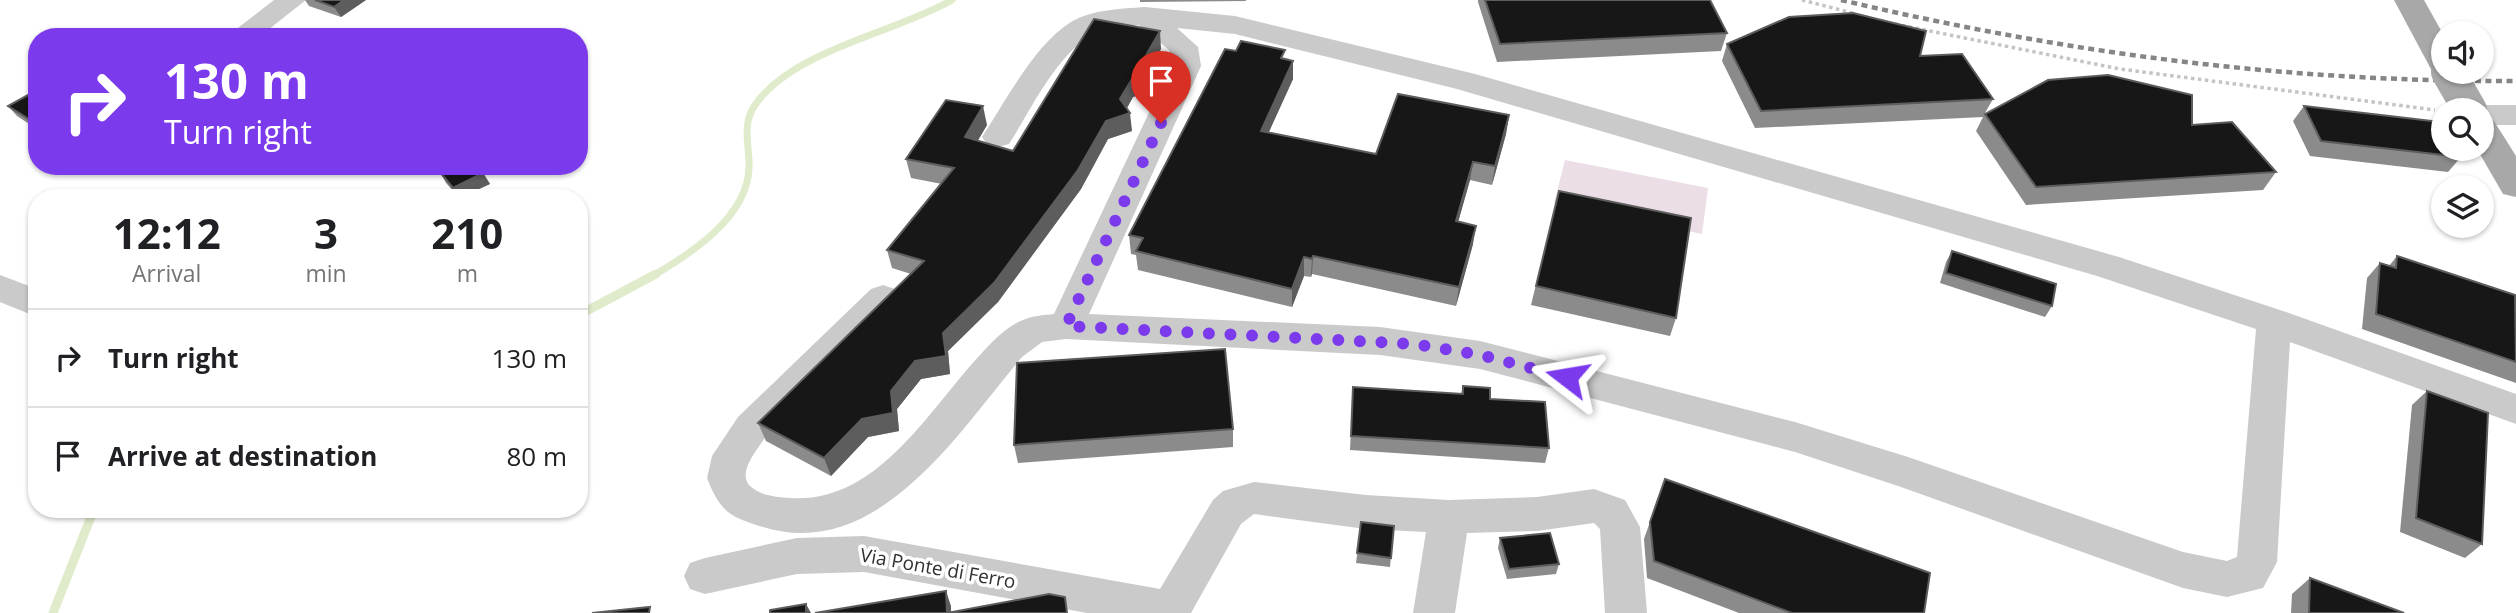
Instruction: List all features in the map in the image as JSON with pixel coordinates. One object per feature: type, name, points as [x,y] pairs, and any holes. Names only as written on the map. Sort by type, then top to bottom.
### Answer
[{"type":"main road","points":[[2409,0],[2431,41]]},
{"type":"main road","points":[[2494,149],[2516,185]]},
{"type":"street","points":[[253,28],[292,0]]},
{"type":"street","points":[[1066,326],[1186,66],[1183,47],[1146,16]]},
{"type":"street","points":[[998,137],[1043,66],[1072,34],[1104,19],[1146,16],[1235,25],[1421,69],[2096,263],[2274,321],[2516,409]]},
{"type":"street","points":[[2494,115],[2516,115]]},
{"type":"street","points":[[0,288],[28,300]]},
{"type":"street","points":[[883,298],[751,428],[732,452],[725,473],[728,485],[741,503],[759,512],[794,516],[852,505],[889,482],[905,467],[1015,341],[1033,330],[1066,326],[1380,341],[1480,355],[1795,437],[1908,473],[2183,570],[2227,579],[2248,575],[2257,562],[2274,321]]},
{"type":"street","name":"Via Ponte di Ferro","points":[[705,576],[797,556],[856,553],[1170,612],[1227,512],[1245,500],[1264,498],[1349,510],[1448,517],[1537,514],[1586,506],[1603,507],[1615,516],[1620,527],[1626,613]]},
{"type":"street","points":[[1434,613],[1448,517]]},
{"type":"path","points":[[1802,0],[1867,17]]},
{"type":"path","points":[[1889,22],[2120,69],[2431,109]]},
{"type":"shaded area","points":[[1565,160],[1708,188],[1702,234],[1554,203]]},
{"type":"building","points":[[315,0],[344,0],[334,7]]},
{"type":"building","points":[[1485,0],[1710,0],[1727,33],[1500,44]]},
{"type":"building","points":[[1853,13],[1926,31],[1920,56],[1962,54],[1993,99],[1761,111],[1727,44],[1789,17]]},
{"type":"building","points":[[1094,19],[1160,31],[1144,59],[1154,71],[1132,79],[1120,99],[1130,113],[1106,121],[1078,170],[994,283],[943,333],[946,356],[915,361],[891,391],[893,413],[862,419],[824,458],[758,423],[924,261],[887,250],[954,168],[906,159],[946,100],[983,106],[965,137],[1013,151]]},
{"type":"building","points":[[1241,41],[1285,50],[1281,58],[1293,61],[1261,131],[1376,154],[1398,94],[1509,115],[1495,166],[1473,162],[1456,221],[1476,226],[1459,287],[1313,256],[1312,259],[1304,257],[1292,289],[1136,251],[1143,238],[1129,235],[1225,49],[1236,51]]},
{"type":"building","points":[[2108,75],[2192,95],[2192,125],[2232,122],[2276,172],[2036,187],[1985,114],[2048,80]]},
{"type":"building","points":[[28,95],[28,118],[8,106]]},
{"type":"building","points":[[2304,106],[2431,121],[2431,154],[2321,141]]},
{"type":"building","points":[[442,175],[479,175],[453,188]]},
{"type":"building","points":[[1559,191],[1691,218],[1676,318],[1536,286]]},
{"type":"building","points":[[1952,251],[2056,284],[2052,306],[1946,273]]},
{"type":"building","points":[[2397,256],[2515,295],[2516,362],[2376,314],[2380,263],[2396,268]]},
{"type":"building","points":[[1225,349],[1233,429],[1014,445],[1017,363]]},
{"type":"building","points":[[1463,386],[1490,388],[1490,399],[1545,402],[1549,448],[1351,436],[1353,387],[1463,394]]},
{"type":"building","points":[[2427,391],[2488,413],[2482,544],[2416,518]]},
{"type":"building","points":[[1665,479],[1930,573],[1924,613],[1792,613],[1654,561],[1650,522]]},
{"type":"building","points":[[1361,522],[1394,526],[1391,558],[1357,553]]},
{"type":"building","points":[[1550,533],[1559,564],[1509,569],[1500,538]]},
{"type":"building","points":[[2310,578],[2404,613],[2309,613]]},
{"type":"building","points":[[946,591],[947,613],[815,613]]},
{"type":"building","points":[[1049,594],[1065,597],[1067,613],[947,613]]},
{"type":"building","points":[[806,604],[806,613],[770,613],[770,610]]},
{"type":"building","points":[[650,607],[649,613],[592,613]]},
{"type":"waterway","points":[[653,276],[715,232],[739,203],[749,168],[748,120],[755,105],[772,86],[819,56],[929,12],[952,0]]},
{"type":"waterway","points":[[588,310],[656,274]]},
{"type":"waterway","points":[[53,613],[90,518]]},
{"type":"railway","points":[[1841,0],[2009,35],[2176,61],[2344,76],[2516,81]]},
{"type":"route","points":[[1161,123],[1066,326],[1414,344],[1480,355],[1567,377]]}]
